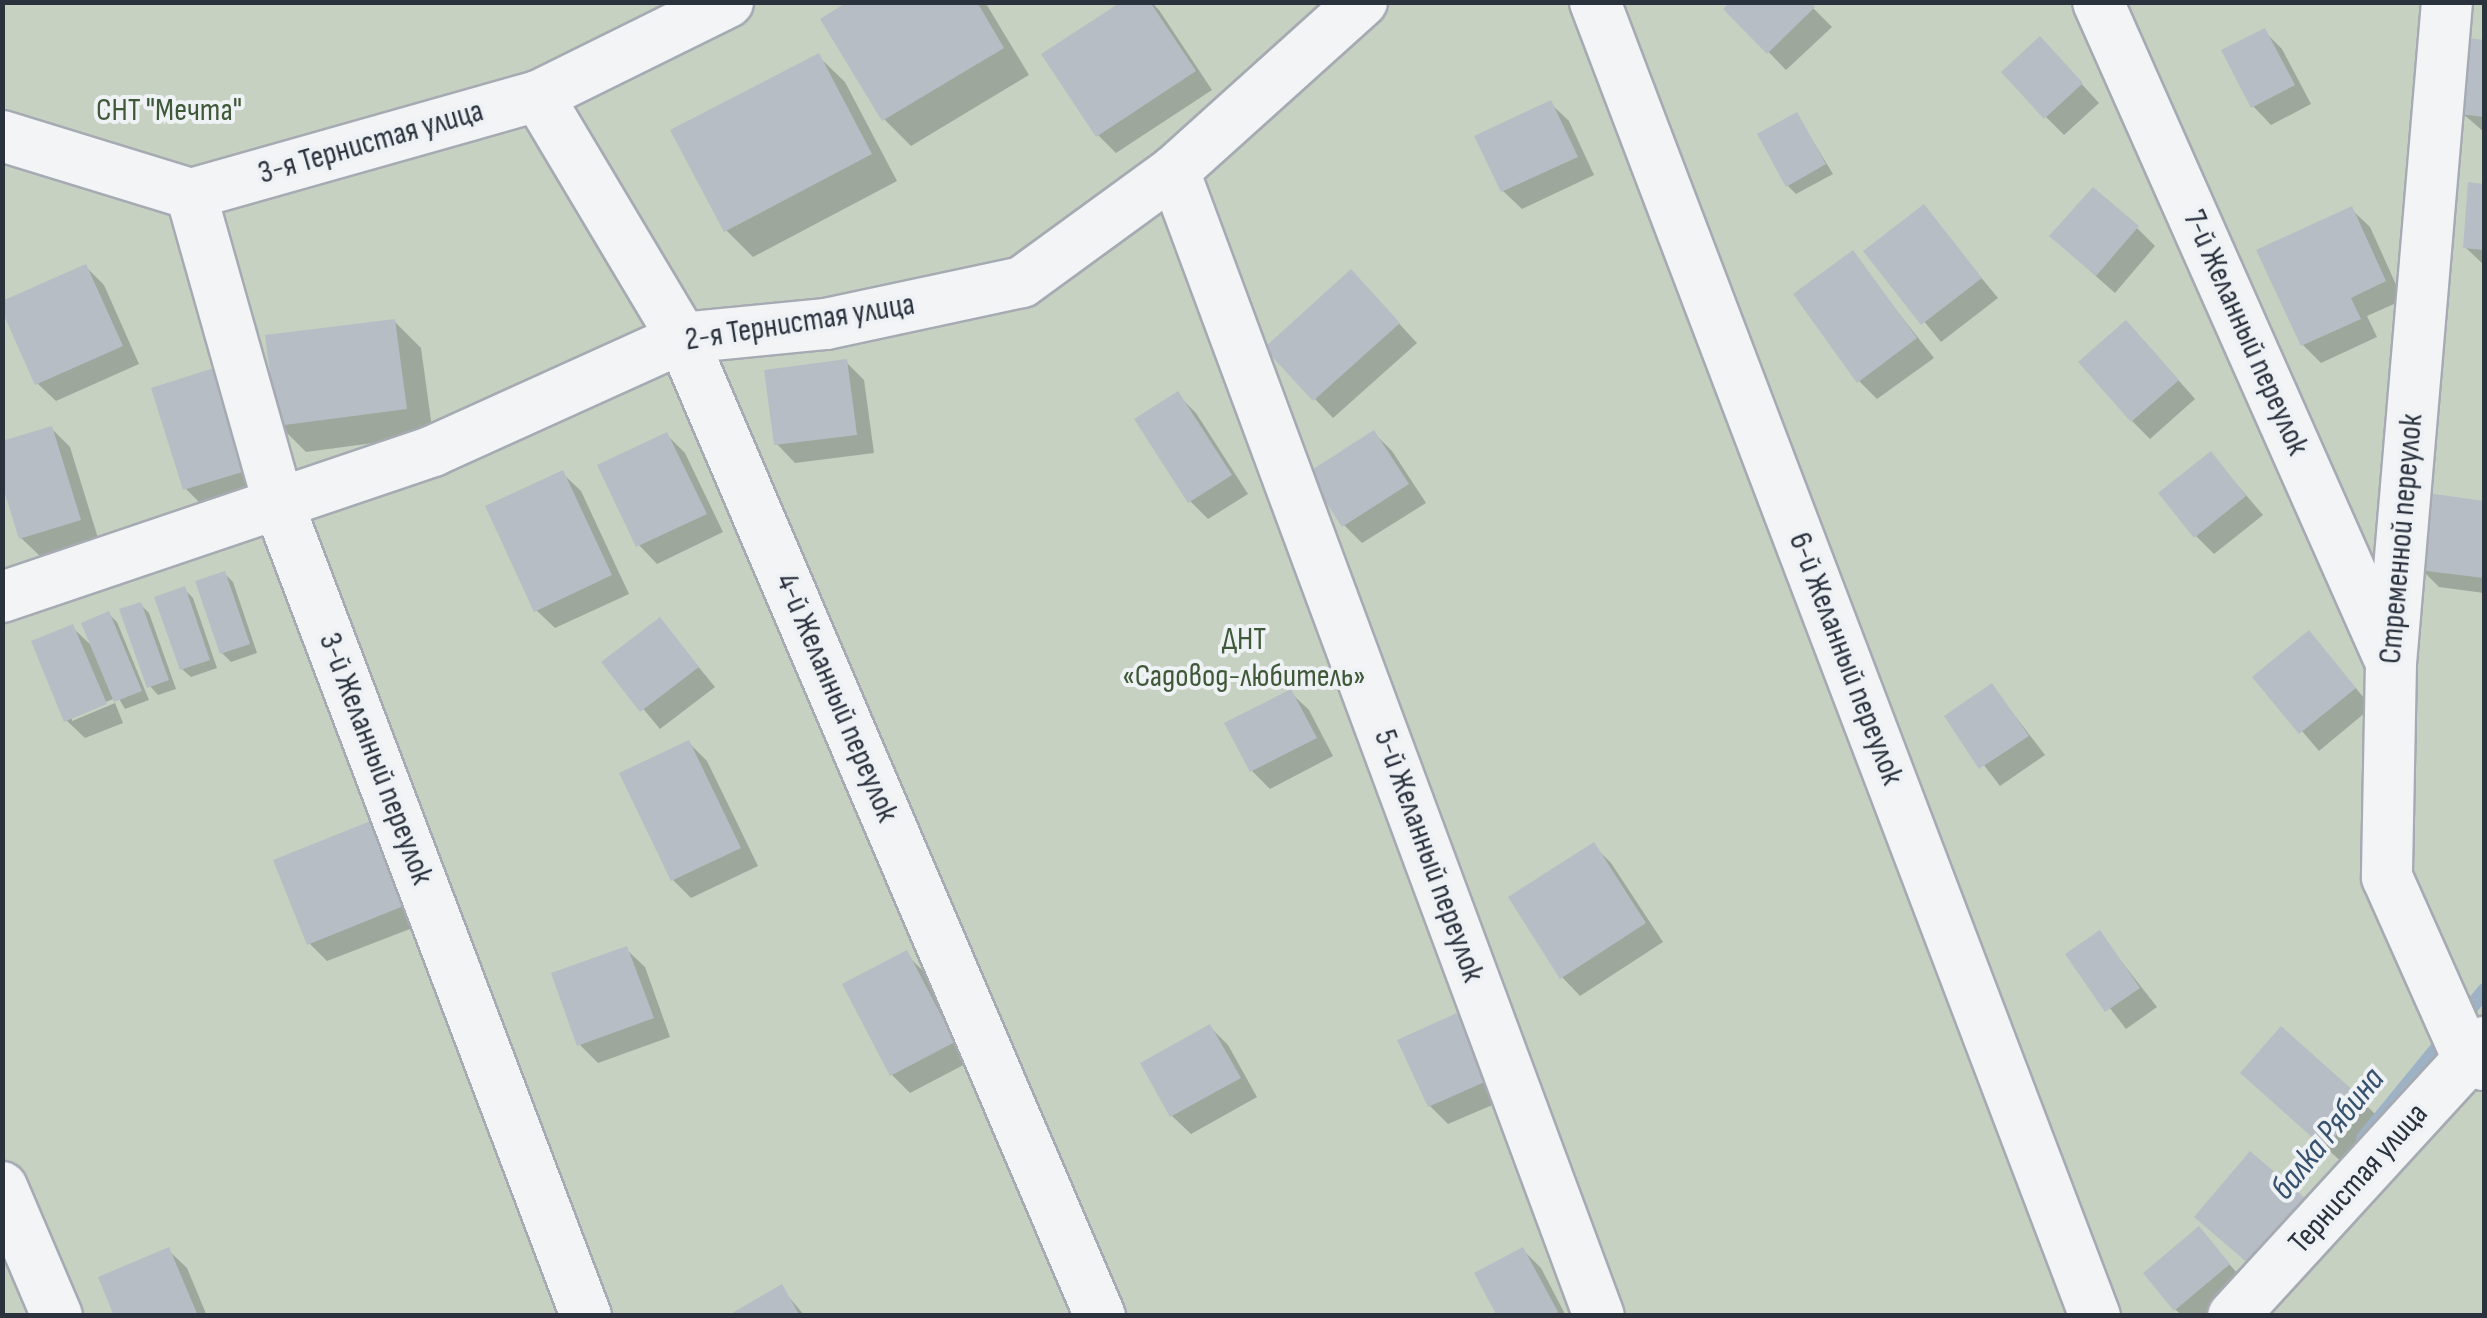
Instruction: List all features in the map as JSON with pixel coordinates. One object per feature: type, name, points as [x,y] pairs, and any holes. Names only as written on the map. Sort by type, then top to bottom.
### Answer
[{"type":"street","name":"3-я Тернистая улица","points":[[192,194],[538,96],[728,2]]},
{"type":"street","name":"2-я Тернистая улица","points":[[2,597],[280,506],[433,450],[682,338],[826,324],[1022,282],[1174,171],[1362,2]]},
{"type":"street","name":"6-й Желанный переулок","points":[[1595,2],[2095,1316]]},
{"type":"street","name":"7-й Желанный переулок","points":[[2098,2],[2391,663]]},
{"type":"street","name":"Стременной переулок","points":[[2447,2],[2391,663],[2387,877],[2479,1055]]},
{"type":"street","name":"4-й Желанный переулок","points":[[538,96],[682,338],[1100,1316]]},
{"type":"street","points":[[2,136],[192,194]]},
{"type":"street","name":"5-й Желанный переулок","points":[[1174,171],[1599,1316]]},
{"type":"street","name":"3-й Желанный переулок","points":[[192,194],[280,506],[586,1316]]},
{"type":"street","name":"Тернистая улица","points":[[2233,1316],[2479,1055]]},
{"type":"street","points":[[2,1186],[56,1316]]},
{"type":"green space","name":"ДНТ «Садовод-любитель»","points":[[3,3],[2484,3],[2484,1315],[3,1316]]},
{"type":"building","points":[[847,2],[977,2],[1004,48],[882,121],[820,19]]},
{"type":"building","points":[[1121,2],[1150,2],[1196,71],[1096,137],[1041,54]]},
{"type":"building","points":[[1730,2],[1811,2],[1815,7],[1767,54],[1723,9]]},
{"type":"building","points":[[2265,28],[2295,85],[2251,108],[2221,50]]},
{"type":"building","points":[[2040,36],[2083,83],[2044,119],[2001,72]]},
{"type":"building","points":[[2469,38],[2484,40],[2484,117],[2459,114]]},
{"type":"building","points":[[819,53],[872,154],[724,232],[670,130]]},
{"type":"building","points":[[1551,100],[1578,157],[1501,192],[1474,136]]},
{"type":"building","points":[[1797,112],[1826,164],[1786,187],[1757,134]]},
{"type":"building","points":[[2468,182],[2484,184],[2484,250],[2463,248]]},
{"type":"building","points":[[2093,187],[2139,226],[2096,276],[2049,236]]},
{"type":"building","points":[[1924,204],[1982,278],[1921,325],[1863,251]]},
{"type":"building","points":[[2352,206],[2386,281],[2351,298],[2361,319],[2301,346],[2256,250]]},
{"type":"building","points":[[1853,250],[1917,338],[1857,383],[1793,294]]},
{"type":"building","points":[[86,264],[123,346],[35,385],[2,311],[2,301]]},
{"type":"building","points":[[1351,269],[1400,323],[1313,401],[1264,348]]},
{"type":"building","points":[[395,319],[407,409],[277,426],[265,335]]},
{"type":"building","points":[[2126,320],[2179,380],[2131,422],[2078,362]]},
{"type":"building","points":[[847,359],[857,435],[774,445],[764,370]]},
{"type":"building","points":[[217,367],[249,470],[183,490],[151,388]]},
{"type":"building","points":[[1178,391],[1232,475],[1188,503],[1134,419]]},
{"type":"building","points":[[52,426],[81,520],[19,539],[2,484],[2,441]]},
{"type":"building","points":[[1374,430],[1409,484],[1342,527],[1307,473]]},
{"type":"building","points":[[667,432],[707,514],[636,547],[597,465]]},
{"type":"building","points":[[2211,451],[2246,496],[2194,538],[2158,493]]},
{"type":"building","points":[[563,470],[612,575],[534,612],[485,506]]},
{"type":"building","points":[[2427,493],[2484,501],[2484,578],[2418,570]]},
{"type":"building","points":[[225,571],[250,644],[220,654],[195,581]]},
{"type":"building","points":[[185,586],[210,660],[180,670],[154,597]]},
{"type":"building","points":[[141,602],[169,680],[147,688],[119,609]]},
{"type":"building","points":[[109,611],[142,691],[114,702],[81,623]]},
{"type":"building","points":[[660,617],[699,667],[640,712],[601,662]]},
{"type":"building","points":[[73,624],[107,704],[64,722],[31,641]]},
{"type":"building","points":[[2309,630],[2356,688],[2299,734],[2252,677]]},
{"type":"building","points":[[1992,683],[2029,736],[1979,769],[1944,716]]},
{"type":"building","points":[[1291,689],[1317,738],[1250,772],[1224,723]]},
{"type":"building","points":[[689,740],[741,848],[671,881],[619,773]]},
{"type":"building","points":[[378,818],[411,903],[307,945],[273,860]]},
{"type":"building","points":[[1594,842],[1646,923],[1560,979],[1508,897]]},
{"type":"building","points":[[2100,930],[2140,988],[2105,1012],[2065,954]]},
{"type":"building","points":[[627,946],[654,1018],[577,1046],[551,973]]},
{"type":"building","points":[[907,950],[955,1042],[890,1076],[842,984]]},
{"type":"building","points":[[1457,1013],[1487,1081],[1428,1107],[1397,1040]]},
{"type":"building","points":[[1210,1024],[1241,1078],[1170,1117],[1140,1063]]},
{"type":"building","points":[[2281,1026],[2366,1102],[2324,1148],[2240,1073]]},
{"type":"building","points":[[2250,1151],[2306,1199],[2250,1265],[2194,1217]]},
{"type":"building","points":[[2199,1226],[2230,1264],[2174,1311],[2143,1273]]},
{"type":"building","points":[[169,1247],[198,1316],[114,1316],[98,1277]]},
{"type":"building","points":[[1523,1247],[1558,1312],[1551,1316],[1497,1316],[1474,1273]]},
{"type":"building","points":[[782,1284],[800,1316],[727,1316]]},
{"type":"waterway","name":"балка Рябина","points":[[2363,1138],[2484,990]]},
{"type":"park label","name":"СНТ \"Мечта\"","points":[[169,111]]}]
